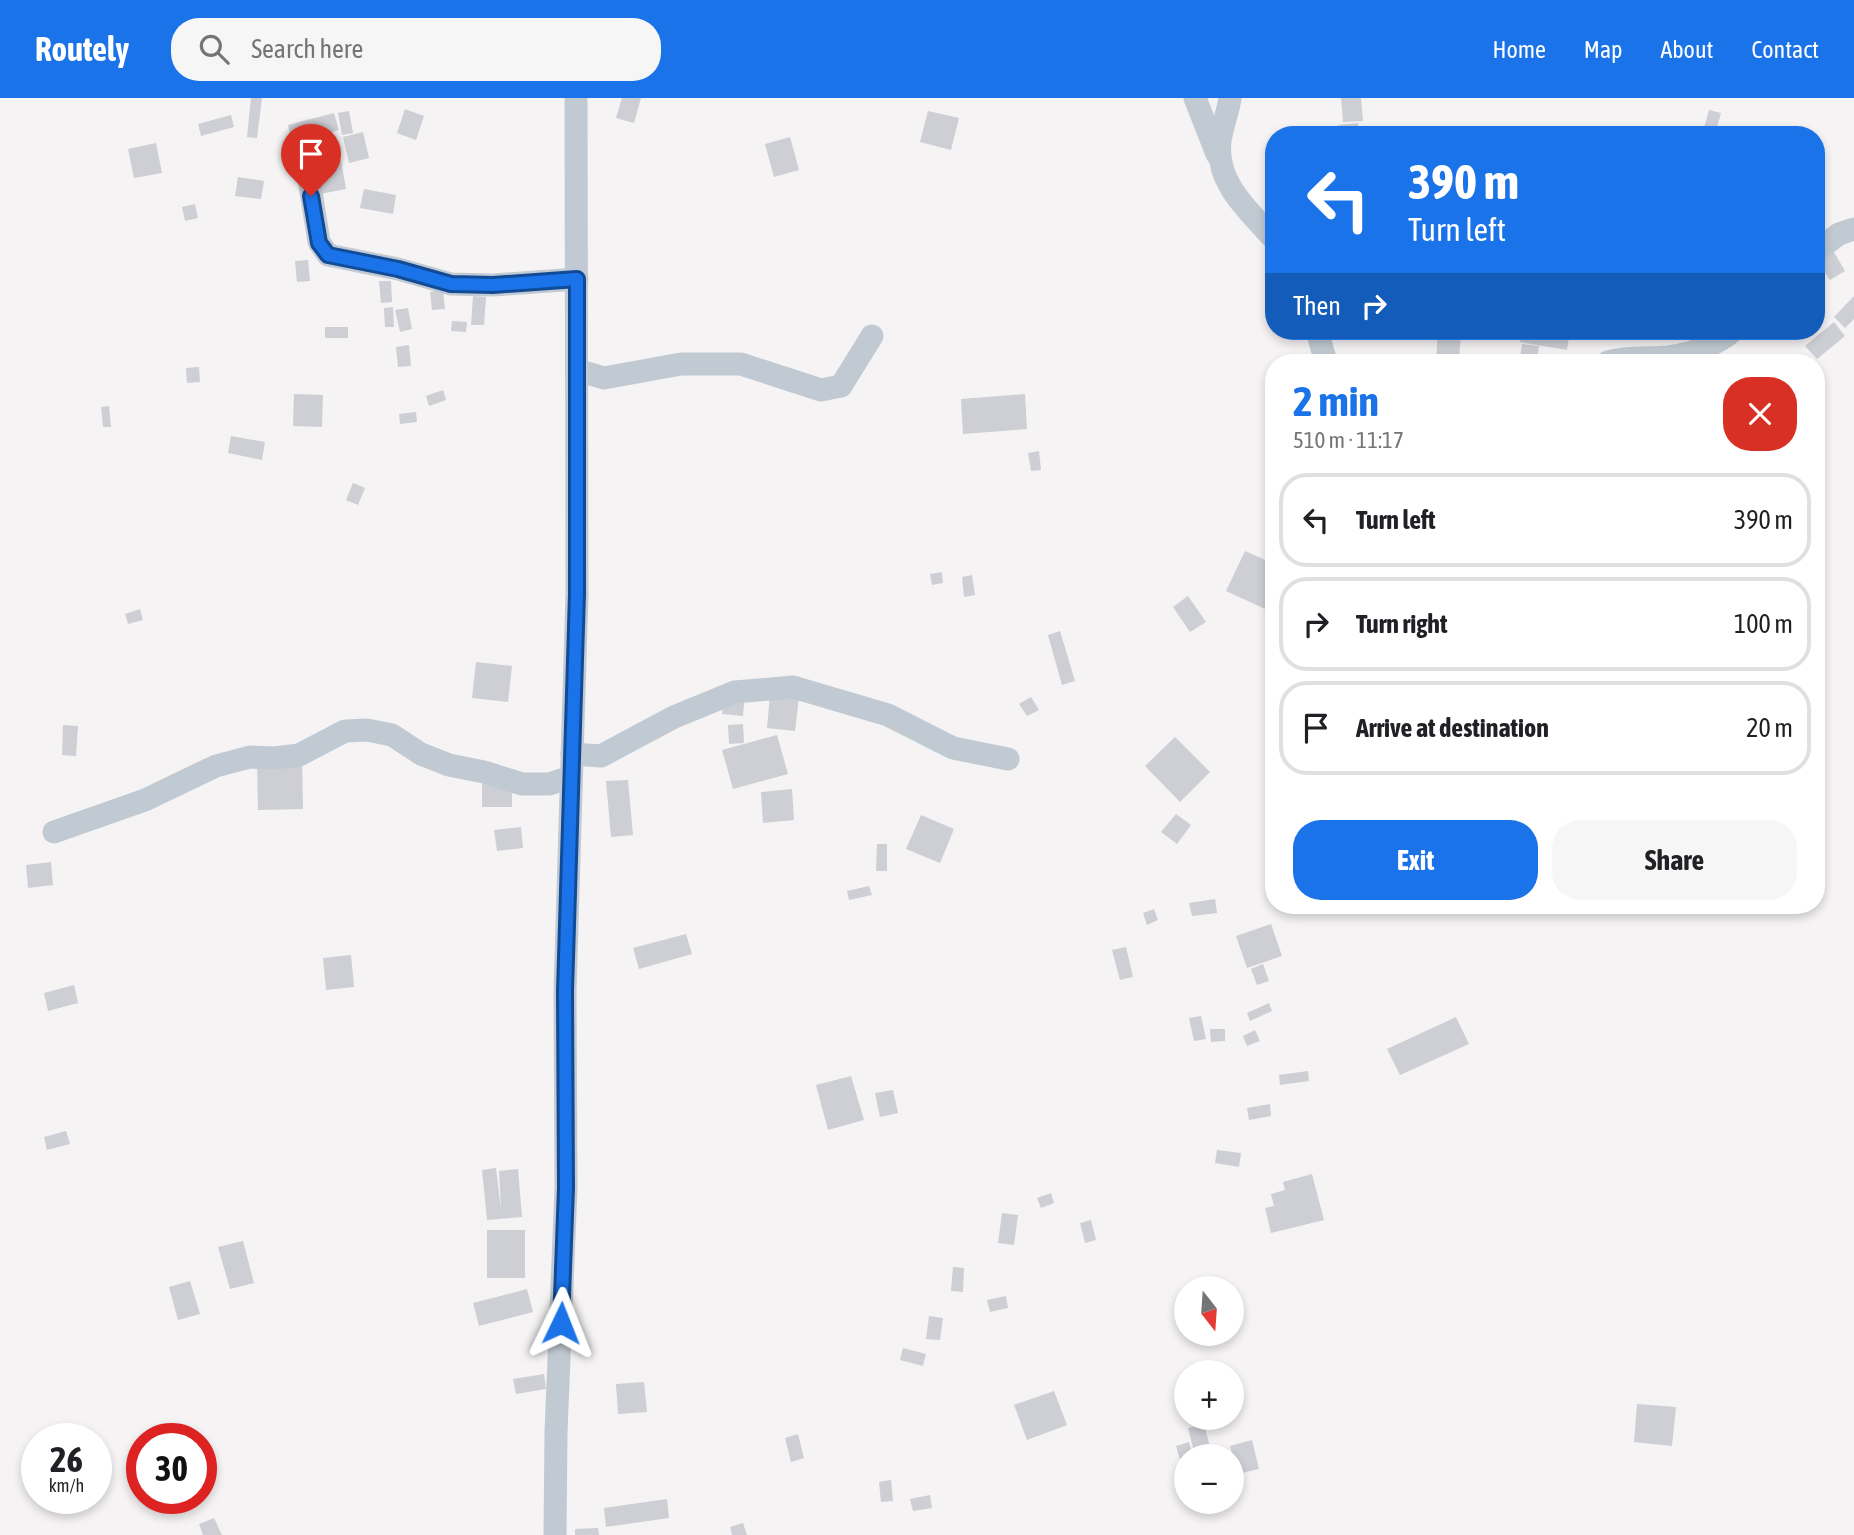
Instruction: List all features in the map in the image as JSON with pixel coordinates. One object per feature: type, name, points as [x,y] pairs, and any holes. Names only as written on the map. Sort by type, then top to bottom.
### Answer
[{"type":"street","points":[[555,1535],[556,1432],[566,1188],[565,991],[577,594],[576,98]]},
{"type":"street","points":[[1195,98],[1233,192],[1265,230]]},
{"type":"street","points":[[1221,167],[1220,142],[1230,98]]},
{"type":"street","points":[[308,173],[319,243],[328,255],[398,269],[451,284],[493,285],[577,279]]},
{"type":"street","points":[[1825,244],[1839,234],[1854,229]]},
{"type":"street","points":[[577,370],[604,378],[681,364],[741,364],[821,390],[841,386],[872,336]]},
{"type":"street","points":[[1679,354],[1704,348],[1718,340]]},
{"type":"street","points":[[54,832],[145,800],[216,766],[250,757],[299,755],[345,732],[367,730],[392,735],[421,754],[449,765],[522,784],[549,784],[572,765],[601,756],[674,717],[735,692],[793,687],[888,715],[953,748],[1008,759]]},
{"type":"building","points":[[251,98],[262,98],[257,138],[247,137]]},
{"type":"building","points":[[622,98],[641,98],[634,123],[616,118]]},
{"type":"building","points":[[1341,98],[1361,98],[1363,121],[1343,122]]},
{"type":"building","points":[[405,109],[424,116],[416,140],[397,133]]},
{"type":"building","points":[[1709,110],[1721,113],[1717,126],[1705,126]]},
{"type":"building","points":[[349,111],[353,133],[342,135],[338,113]]},
{"type":"building","points":[[928,111],[959,118],[951,150],[920,142]]},
{"type":"building","points":[[334,113],[339,130],[292,143],[288,125]]},
{"type":"building","points":[[231,115],[234,127],[201,136],[198,124]]},
{"type":"building","points":[[1358,123],[1358,126],[1338,126]]},
{"type":"building","points":[[363,132],[369,158],[349,163],[343,137]]},
{"type":"building","points":[[790,137],[799,170],[774,177],[765,144]]},
{"type":"building","points":[[156,143],[162,173],[134,178],[128,149]]},
{"type":"building","points":[[341,160],[346,189],[315,195],[310,167]]},
{"type":"building","points":[[238,177],[264,181],[261,199],[235,196]]},
{"type":"building","points":[[364,189],[396,195],[393,214],[360,208]]},
{"type":"building","points":[[195,204],[198,218],[185,221],[182,207]]},
{"type":"building","points":[[1825,237],[1845,271],[1830,280],[1825,272]]},
{"type":"building","points":[[308,260],[310,281],[297,282],[295,261]]},
{"type":"building","points":[[379,281],[391,281],[392,302],[381,303]]},
{"type":"building","points":[[443,290],[445,309],[432,310],[430,292]]},
{"type":"building","points":[[473,296],[486,297],[484,325],[471,325]]},
{"type":"building","points":[[1854,296],[1854,319],[1845,328],[1834,317]]},
{"type":"building","points":[[393,307],[394,327],[385,327],[384,308]]},
{"type":"building","points":[[408,308],[412,329],[400,332],[395,310]]},
{"type":"building","points":[[452,321],[467,322],[466,332],[451,331]]},
{"type":"building","points":[[1834,322],[1845,336],[1823,354],[1812,354],[1805,346],[1812,340],[1825,340],[1825,329]]},
{"type":"building","points":[[325,327],[348,327],[348,338],[325,338]]},
{"type":"building","points":[[1437,340],[1460,340],[1460,354],[1437,354]]},
{"type":"building","points":[[1520,340],[1569,340],[1567,350]]},
{"type":"building","points":[[1522,344],[1539,346],[1538,354],[1520,354]]},
{"type":"building","points":[[409,345],[411,366],[398,367],[396,347]]},
{"type":"building","points":[[199,367],[200,382],[187,383],[186,368]]},
{"type":"building","points":[[443,390],[446,400],[429,406],[426,396]]},
{"type":"building","points":[[294,394],[323,395],[322,427],[293,426]]},
{"type":"building","points":[[1025,394],[1027,429],[963,434],[961,399]]},
{"type":"building","points":[[109,406],[111,427],[103,427],[101,407]]},
{"type":"building","points":[[416,412],[417,422],[400,424],[399,414]]},
{"type":"building","points":[[231,436],[265,442],[262,460],[228,453]]},
{"type":"building","points":[[1039,451],[1041,470],[1031,471],[1028,453]]},
{"type":"building","points":[[353,483],[365,488],[358,505],[346,500]]},
{"type":"building","points":[[1245,551],[1265,560],[1265,609],[1226,591]]},
{"type":"building","points":[[942,572],[943,583],[932,585],[930,574]]},
{"type":"building","points":[[972,575],[975,595],[964,597],[962,577]]},
{"type":"building","points":[[1188,596],[1206,622],[1190,632],[1173,607]]},
{"type":"building","points":[[140,609],[143,620],[128,624],[125,614]]},
{"type":"building","points":[[1060,631],[1075,681],[1062,685],[1048,635]]},
{"type":"building","points":[[476,662],[512,666],[508,702],[472,698]]},
{"type":"building","points":[[725,692],[745,694],[743,716],[722,714]]},
{"type":"building","points":[[770,694],[799,697],[795,731],[767,728]]},
{"type":"building","points":[[1031,697],[1039,710],[1027,716],[1019,704]]},
{"type":"building","points":[[743,724],[744,743],[729,744],[728,725]]},
{"type":"building","points":[[63,725],[78,726],[76,756],[62,755]]},
{"type":"building","points":[[777,735],[788,774],[733,789],[722,750]]},
{"type":"building","points":[[1175,737],[1210,772],[1180,802],[1145,766]]},
{"type":"building","points":[[302,758],[303,809],[258,810],[257,759]]},
{"type":"building","points":[[628,780],[633,835],[611,837],[606,781]]},
{"type":"building","points":[[482,784],[512,784],[512,807],[482,807]]},
{"type":"building","points":[[792,789],[794,820],[763,823],[761,792]]},
{"type":"building","points":[[1176,814],[1191,825],[1177,844],[1161,832]]},
{"type":"building","points":[[921,815],[954,829],[940,863],[906,849]]},
{"type":"building","points":[[521,827],[523,848],[497,851],[494,830]]},
{"type":"building","points":[[877,844],[887,844],[887,871],[876,871]]},
{"type":"building","points":[[51,862],[53,885],[28,888],[26,865]]},
{"type":"building","points":[[869,886],[872,895],[849,900],[847,891]]},
{"type":"building","points":[[1215,899],[1217,913],[1192,916],[1189,903]]},
{"type":"building","points":[[1154,909],[1158,920],[1147,925],[1143,913]]},
{"type":"building","points":[[1271,924],[1282,956],[1247,968],[1236,936]]},
{"type":"building","points":[[686,934],[692,954],[639,969],[633,948]]},
{"type":"building","points":[[1126,947],[1133,977],[1120,980],[1112,950]]},
{"type":"building","points":[[351,955],[354,987],[326,990],[323,958]]},
{"type":"building","points":[[1263,964],[1269,981],[1257,985],[1251,969]]},
{"type":"building","points":[[74,985],[78,1003],[48,1011],[44,993]]},
{"type":"building","points":[[1269,1003],[1272,1011],[1250,1021],[1247,1013]]},
{"type":"building","points":[[1201,1016],[1206,1039],[1194,1041],[1189,1018]]},
{"type":"building","points":[[1456,1017],[1469,1044],[1400,1075],[1387,1049]]},
{"type":"building","points":[[1210,1029],[1225,1029],[1225,1041],[1211,1042]]},
{"type":"building","points":[[1255,1030],[1260,1041],[1247,1046],[1243,1036]]},
{"type":"building","points":[[1308,1071],[1309,1081],[1280,1085],[1279,1075]]},
{"type":"building","points":[[851,1076],[864,1120],[828,1130],[816,1085]]},
{"type":"building","points":[[893,1090],[898,1113],[880,1117],[875,1093]]},
{"type":"building","points":[[1270,1104],[1271,1116],[1249,1120],[1247,1108]]},
{"type":"building","points":[[66,1131],[70,1144],[47,1150],[44,1137]]},
{"type":"building","points":[[1217,1150],[1241,1153],[1239,1167],[1215,1163]]},
{"type":"building","points":[[496,1168],[501,1210],[499,1171],[518,1169],[522,1217],[487,1220],[482,1170]]},
{"type":"building","points":[[1312,1174],[1324,1220],[1271,1233],[1265,1208],[1274,1206],[1271,1194],[1285,1190],[1283,1182]]},
{"type":"building","points":[[1051,1193],[1054,1203],[1041,1208],[1037,1198]]},
{"type":"building","points":[[1002,1213],[1018,1215],[1014,1245],[998,1243]]},
{"type":"building","points":[[1091,1220],[1096,1240],[1085,1243],[1080,1223]]},
{"type":"building","points":[[487,1230],[525,1230],[525,1278],[487,1278]]},
{"type":"building","points":[[243,1241],[254,1283],[230,1289],[218,1247]]},
{"type":"building","points":[[953,1267],[964,1268],[963,1292],[951,1291]]},
{"type":"building","points":[[190,1281],[200,1314],[178,1320],[169,1287]]},
{"type":"building","points":[[527,1289],[533,1312],[479,1326],[473,1303]]},
{"type":"building","points":[[1006,1296],[1008,1308],[990,1312],[987,1300]]},
{"type":"building","points":[[929,1316],[943,1318],[940,1340],[926,1339]]},
{"type":"building","points":[[903,1348],[926,1354],[923,1366],[900,1360]]},
{"type":"building","points":[[544,1374],[546,1389],[516,1394],[513,1379]]},
{"type":"building","points":[[644,1382],[647,1412],[618,1414],[616,1384]]},
{"type":"building","points":[[1054,1391],[1067,1425],[1027,1440],[1014,1405]]},
{"type":"building","points":[[1637,1404],[1676,1407],[1672,1446],[1634,1442]]},
{"type":"building","points":[[1188,1430],[1206,1430],[1209,1444],[1192,1444]]},
{"type":"building","points":[[798,1434],[804,1458],[791,1462],[785,1438]]},
{"type":"building","points":[[1252,1440],[1259,1469],[1244,1473],[1244,1444],[1237,1444]]},
{"type":"building","points":[[891,1480],[893,1501],[881,1502],[879,1482]]},
{"type":"building","points":[[930,1495],[932,1508],[913,1511],[910,1499]]},
{"type":"building","points":[[667,1499],[669,1518],[606,1527],[604,1508]]},
{"type":"building","points":[[214,1518],[222,1535],[203,1535],[199,1524]]},
{"type":"building","points":[[743,1523],[747,1535],[732,1535],[730,1527]]},
{"type":"building","points":[[598,1528],[599,1535],[575,1535],[575,1529]]},
{"type":"route","points":[[311,196],[319,243],[328,255],[398,269],[451,284],[493,285],[577,279],[577,594],[565,991],[566,1188],[561,1323]]}]
